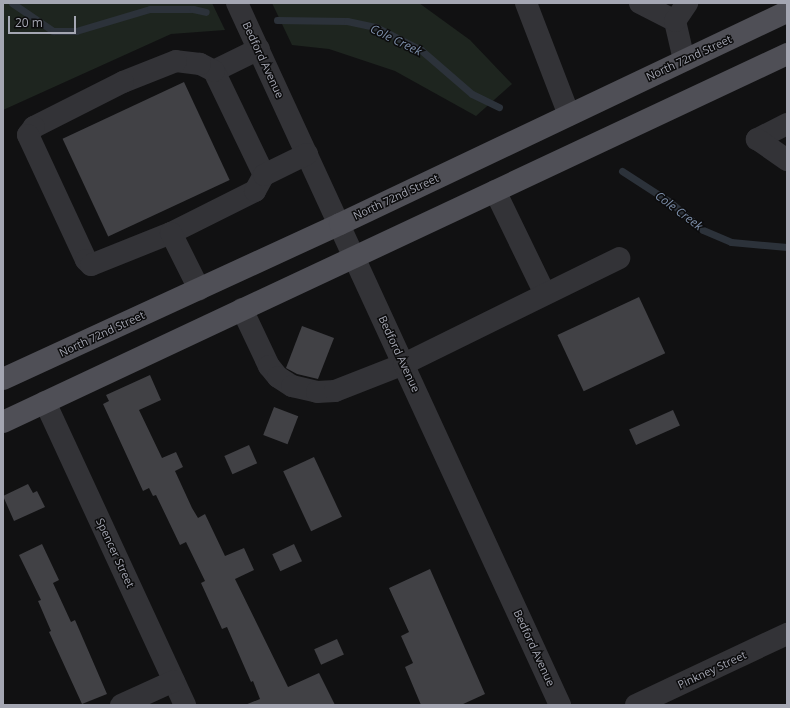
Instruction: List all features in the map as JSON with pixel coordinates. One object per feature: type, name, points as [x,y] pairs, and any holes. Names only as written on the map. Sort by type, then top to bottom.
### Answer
[{"type":"main road","name":"North 72nd Street","points":[[3,379],[340,224],[787,12]]},
{"type":"main road","points":[[3,422],[787,54]]},
{"type":"street","name":"Bedford Avenue","points":[[237,3],[560,705]]},
{"type":"street","points":[[526,3],[569,115]]},
{"type":"street","points":[[640,3],[675,21]]},
{"type":"street","points":[[684,60],[675,21],[687,3]]},
{"type":"street","points":[[214,71],[259,49]]},
{"type":"street","points":[[264,175],[214,71],[200,64],[176,60],[122,82],[40,123],[34,127],[28,135],[86,260],[91,265],[171,233],[255,191],[264,175],[307,154]]},
{"type":"street","points":[[787,124],[757,139],[787,160]]},
{"type":"street","points":[[495,190],[545,294]]},
{"type":"street","points":[[171,233],[199,289]]},
{"type":"street","points":[[242,309],[269,366],[278,378],[292,386],[317,392],[335,391],[404,364],[619,258]]},
{"type":"street","name":"Spencer Street","points":[[45,402],[185,705]]},
{"type":"street","name":"Pinkney Street","points":[[636,705],[787,634]]},
{"type":"street","points":[[121,705],[174,681]]},
{"type":"shaded area","points":[[3,3],[212,3],[225,30],[171,34],[3,110]]},
{"type":"shaded area","points":[[272,3],[419,3],[470,40],[512,84],[476,116],[395,71],[329,49],[292,45]]},
{"type":"building","points":[[184,82],[230,180],[108,237],[63,139]]},
{"type":"building","points":[[639,297],[665,353],[584,391],[557,335]]},
{"type":"building","points":[[302,326],[334,338],[318,379],[297,374],[286,368]]},
{"type":"building","points":[[150,375],[161,400],[139,410],[162,458],[176,452],[183,467],[175,471],[192,508],[198,518],[205,514],[225,556],[244,548],[254,570],[235,579],[288,687],[319,673],[335,705],[245,705],[260,699],[253,681],[251,682],[227,627],[222,629],[201,583],[205,581],[186,542],[180,545],[156,495],[153,496],[149,488],[143,491],[103,404],[109,401],[106,395]]},
{"type":"building","points":[[274,407],[298,416],[288,444],[263,435]]},
{"type":"building","points":[[673,410],[680,426],[636,445],[629,430]]},
{"type":"building","points":[[249,445],[257,463],[232,474],[224,456]]},
{"type":"building","points":[[314,457],[342,517],[311,531],[283,471]]},
{"type":"building","points":[[28,484],[33,493],[37,491],[45,507],[14,521],[3,496]]},
{"type":"building","points":[[42,544],[59,580],[53,583],[71,622],[75,620],[107,694],[82,704],[49,632],[51,631],[38,601],[41,600],[19,555]]},
{"type":"building","points":[[294,544],[302,561],[280,571],[272,554]]},
{"type":"building","points":[[430,569],[485,694],[461,705],[421,705],[405,667],[413,663],[401,636],[409,632],[389,588]]},
{"type":"building","points":[[337,639],[344,655],[321,665],[314,649]]},
{"type":"waterway","name":"Cole Creek","points":[[12,3],[53,31],[76,31],[150,9],[193,9],[206,12]]},
{"type":"waterway","name":"Cole Creek","points":[[277,20],[347,21],[376,27],[421,50],[472,94],[499,107]]},
{"type":"waterway","name":"Cole Creek","points":[[622,171],[670,202],[703,230],[731,242],[787,247]]}]
